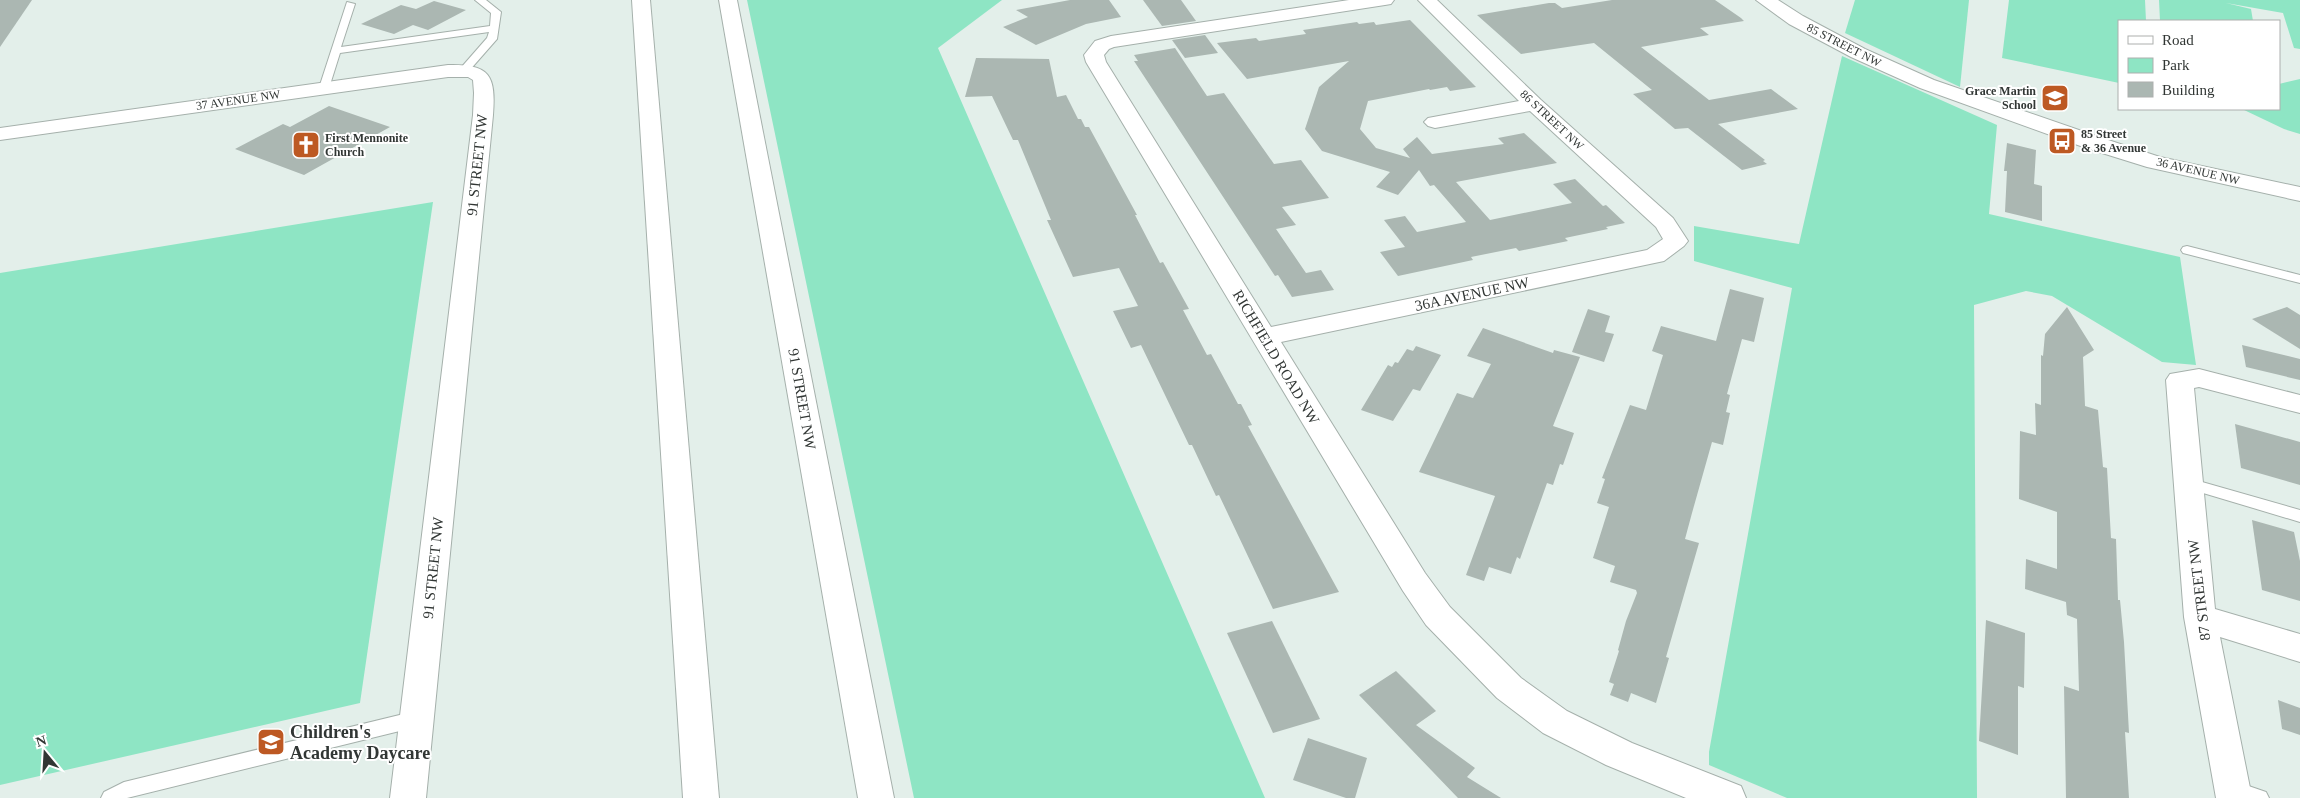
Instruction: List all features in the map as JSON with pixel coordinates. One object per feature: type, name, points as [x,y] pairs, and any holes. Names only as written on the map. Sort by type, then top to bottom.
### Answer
[{"type":"street","points":[[641,0],[701,798]]},
{"type":"street","name":"91 STREET NW","points":[[728,0],[876,798]]},
{"type":"street","name":"RICHFIELD ROAD NW","points":[[1385,0],[1111,42],[1102,45],[1094,55],[1096,62],[1414,582],[1438,616],[1470,646],[1509,688],[1555,722],[1627,757],[1728,798]]},
{"type":"street","name":"86 STREET NW","points":[[1427,0],[1534,104],[1665,223],[1676,241]]},
{"type":"street","name":"85 STREET NW","points":[[1765,0],[1796,20],[1858,53],[1927,84]]},
{"type":"street","name":"91 STREET NW","points":[[408,798],[484,105],[485,87],[483,79],[470,71]]},
{"type":"street","name":"37 AVENUE NW","points":[[0,134],[324,88],[470,71]]},
{"type":"street","name":"36 AVENUE NW","points":[[1927,84],[2094,143],[2155,162],[2300,194]]},
{"type":"street","points":[[1435,122],[1534,104]]},
{"type":"street","name":"36A AVENUE NW","points":[[1264,337],[1655,256],[1676,241]]},
{"type":"street","name":"87 STREET NW","points":[[2243,795],[2200,617],[2180,380],[2199,378],[2300,404]]},
{"type":"street","points":[[2200,617],[2300,648]]},
{"type":"lane","points":[[470,71],[492,39],[494,28],[496,12],[480,0]]},
{"type":"lane","points":[[324,88],[350,4]]},
{"type":"lane","points":[[336,51],[494,28]]},
{"type":"lane","points":[[2187,250],[2300,279]]},
{"type":"lane","points":[[2188,483],[2300,516]]},
{"type":"lane","points":[[110,798],[124,790],[417,719]]},
{"type":"green space","points":[[747,0],[1002,0],[938,48],[1265,798],[914,798]]},
{"type":"green space","points":[[1855,0],[1969,0],[1960,87],[1845,33]]},
{"type":"green space","points":[[2009,0],[2145,0],[2146,20],[2118,20],[2118,83],[2002,58]]},
{"type":"green space","points":[[2159,0],[2300,0],[2300,49],[2294,48],[2283,13],[2226,3],[2251,9],[2253,20],[2160,20]]},
{"type":"green space","points":[[1842,56],[1997,125],[1989,214],[2180,257],[2196,365],[2162,362],[2052,296],[2026,291],[1974,305],[1977,798],[1787,798],[1709,765],[1709,752],[1792,288],[1694,261],[1694,226],[1799,244]]},
{"type":"green space","points":[[2300,79],[2300,134],[2284,129],[2244,110],[2280,110],[2280,84]]},
{"type":"green space","points":[[433,202],[360,703],[0,785],[0,273]]},
{"type":"building","points":[[0,0],[32,0],[0,47]]},
{"type":"building","points":[[1070,0],[1109,0],[1121,17],[1086,24],[1036,45],[1003,27],[1028,17],[1016,10]]},
{"type":"building","points":[[1143,0],[1181,0],[1196,21],[1162,26]]},
{"type":"building","points":[[1612,0],[1715,0],[1744,21],[1700,28],[1709,35],[1641,47],[1709,100],[1771,89],[1798,109],[1718,124],[1765,160],[1763,161],[1767,164],[1742,170],[1688,128],[1675,129],[1633,94],[1652,90],[1594,43],[1521,54],[1477,15],[1549,3],[1555,3],[1562,8]]},
{"type":"building","points":[[434,1],[466,10],[428,30],[413,25],[394,34],[361,24],[401,5],[416,9]]},
{"type":"building","points":[[1410,20],[1476,87],[1450,91],[1447,87],[1429,89],[1368,101],[1360,129],[1376,148],[1410,158],[1403,149],[1417,137],[1432,154],[1504,144],[1498,138],[1524,133],[1557,163],[1456,182],[1490,220],[1572,203],[1553,184],[1575,179],[1603,206],[1606,205],[1625,223],[1606,227],[1608,229],[1565,238],[1568,241],[1519,251],[1516,248],[1471,257],[1473,260],[1398,276],[1380,252],[1405,247],[1384,220],[1405,216],[1417,232],[1466,222],[1434,185],[1430,186],[1419,170],[1398,195],[1376,187],[1390,172],[1322,151],[1305,129],[1319,87],[1349,61],[1247,79],[1217,43],[1256,38],[1259,41],[1306,34],[1303,30],[1357,22],[1359,24],[1374,22],[1376,25]]},
{"type":"building","points":[[1205,35],[1218,53],[1185,58],[1172,40]]},
{"type":"building","points":[[1175,48],[1207,96],[1224,93],[1274,164],[1301,160],[1329,198],[1282,207],[1296,225],[1276,229],[1306,273],[1321,270],[1334,290],[1292,297],[1278,275],[1275,276],[1134,61],[1138,61],[1134,55]]},
{"type":"building","points":[[976,58],[1049,59],[1057,97],[1066,95],[1078,119],[1081,119],[1085,127],[1089,127],[1137,215],[1135,215],[1160,263],[1163,262],[1189,309],[1183,310],[1207,355],[1211,354],[1238,404],[1241,404],[1252,425],[1248,426],[1339,592],[1273,609],[1219,495],[1216,496],[1192,445],[1189,445],[1141,345],[1131,348],[1113,311],[1138,306],[1119,268],[1073,277],[1047,220],[1051,220],[1018,140],[1013,140],[992,96],[965,97]]},
{"type":"building","name":"First Mennonite Church","points":[[329,106],[390,127],[304,175],[235,149],[283,124],[290,127]]},
{"type":"building","points":[[2007,143],[2036,150],[2034,184],[2042,186],[2042,221],[2005,212],[2007,171],[2004,171]]},
{"type":"building","points":[[1730,289],[1764,298],[1754,342],[1742,339],[1727,394],[1730,395],[1726,412],[1730,413],[1723,445],[1712,442],[1692,513],[1685,539],[1699,543],[1666,657],[1669,658],[1656,703],[1631,693],[1628,702],[1610,695],[1614,684],[1609,682],[1626,621],[1637,593],[1636,590],[1610,582],[1615,566],[1593,558],[1609,507],[1597,503],[1605,479],[1602,478],[1630,405],[1646,410],[1663,355],[1652,351],[1661,326],[1716,341]]},
{"type":"building","points":[[2067,307],[2094,350],[2083,357],[2085,406],[2098,410],[2103,467],[2107,468],[2111,538],[2116,539],[2118,600],[2120,600],[2124,642],[2129,733],[2125,732],[2129,798],[2066,798],[2064,686],[2079,691],[2077,619],[2067,615],[2066,602],[2025,589],[2026,559],[2057,569],[2057,512],[2019,499],[2020,431],[2036,435],[2035,403],[2041,405],[2041,355],[2043,356],[2045,334]]},
{"type":"building","points":[[2287,307],[2300,315],[2300,349],[2252,319]]},
{"type":"building","points":[[1588,309],[1610,316],[1605,332],[1614,334],[1604,362],[1572,352]]},
{"type":"building","points":[[1483,328],[1553,353],[1554,350],[1580,357],[1553,426],[1574,433],[1563,465],[1560,464],[1553,485],[1547,483],[1520,559],[1517,557],[1511,574],[1489,567],[1484,581],[1466,575],[1495,496],[1419,472],[1457,393],[1473,398],[1491,364],[1467,356]]},
{"type":"building","points":[[2242,345],[2300,359],[2300,380],[2246,367]]},
{"type":"building","points":[[1416,346],[1441,355],[1420,391],[1413,389],[1393,421],[1361,410],[1388,365],[1392,367],[1395,362],[1398,363],[1407,349],[1413,351]]},
{"type":"building","points":[[2235,424],[2300,442],[2300,485],[2241,468]]},
{"type":"building","points":[[2252,520],[2294,532],[2300,561],[2300,601],[2262,590]]},
{"type":"building","points":[[1986,620],[2025,633],[2024,688],[2018,686],[2018,755],[1979,741]]},
{"type":"building","points":[[1272,621],[1320,719],[1273,733],[1227,633]]},
{"type":"building","points":[[1396,671],[1436,711],[1416,725],[1475,768],[1467,777],[1501,798],[1458,798],[1359,695]]},
{"type":"building","points":[[2278,700],[2300,708],[2300,735],[2282,729]]},
{"type":"building","points":[[1308,738],[1367,758],[1355,798],[1346,798],[1293,780]]},
{"type":"place","name":"Grace Martin School","points":[[2055,98]]},
{"type":"place","name":"85 Street & 36 Avenue","points":[[2062,141]]},
{"type":"place","name":"First Mennonite Church","points":[[306,145]]},
{"type":"place","name":"Children's Academy Daycare","points":[[271,742]]}]
